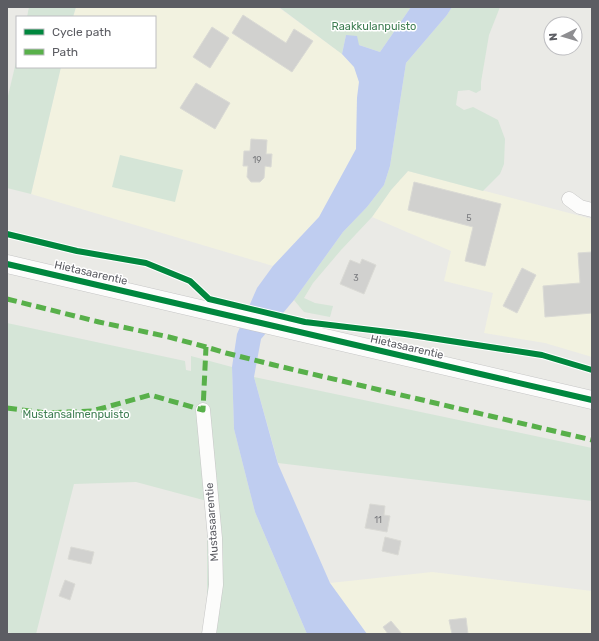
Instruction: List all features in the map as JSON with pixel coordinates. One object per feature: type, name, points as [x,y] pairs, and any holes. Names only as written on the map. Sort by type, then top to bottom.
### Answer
[{"type":"street","points":[[570,198],[580,207],[592,210]]},
{"type":"street","name":"Hietasaarentie","points":[[7,264],[592,400]]},
{"type":"street","name":"Mustasaarentie","points":[[203,410],[215,538],[216,585],[209,634]]},
{"type":"shaded area","points":[[76,7],[278,7],[342,54],[354,67],[359,82],[357,98],[356,149],[319,217],[273,266],[31,194],[61,68],[156,68],[156,16],[73,16]]},
{"type":"shaded area","points":[[408,171],[592,219],[592,357],[545,343],[484,333],[493,293],[444,281],[451,251],[372,217],[391,190]]},
{"type":"shaded area","points":[[432,572],[592,591],[592,634],[367,634],[330,583]]},
{"type":"green space","points":[[29,7],[76,7],[73,16],[27,16]]},
{"type":"green space","name":"Raakkulanpuisto","points":[[279,7],[411,7],[380,52],[359,45],[346,35],[342,54]]},
{"type":"green space","points":[[452,7],[500,7],[489,35],[481,90],[476,93],[469,90],[458,91],[456,105],[464,110],[473,107],[498,120],[505,139],[504,164],[500,174],[483,191],[408,171],[391,190],[372,217],[313,283],[304,298],[315,303],[333,306],[330,317],[304,312],[294,300],[343,232],[367,207],[384,185],[390,166],[406,63],[447,15]]},
{"type":"green space","points":[[16,62],[16,68],[61,68],[31,194],[7,188],[7,100]]},
{"type":"green space","points":[[120,155],[183,170],[175,202],[112,187]]},
{"type":"green space","name":"Mustansalmenpuisto","points":[[7,323],[185,361],[186,370],[191,371],[191,356],[232,367],[234,429],[255,512],[307,634],[216,634],[207,623],[207,501],[136,482],[74,484],[36,634],[16,634],[7,632]]},
{"type":"green space","points":[[254,377],[592,448],[592,501],[278,463]]},
{"type":"water","points":[[411,7],[452,7],[447,15],[406,63],[390,166],[384,185],[367,207],[343,232],[294,300],[261,339],[254,377],[278,464],[330,583],[367,634],[307,634],[255,512],[234,429],[232,367],[237,334],[257,288],[273,266],[319,217],[356,149],[357,98],[359,82],[354,67],[342,54],[346,35],[357,36],[359,45],[380,52]]},
{"type":"building","points":[[243,15],[286,43],[294,29],[313,41],[292,72],[232,33]]},
{"type":"building","points":[[212,27],[229,38],[210,68],[193,57]]},
{"type":"building","points":[[196,83],[230,103],[215,129],[180,108]]},
{"type":"building","points":[[251,139],[267,140],[266,154],[272,154],[271,167],[265,166],[264,178],[260,182],[251,182],[247,177],[248,166],[243,166],[244,151],[250,151]]},
{"type":"building","points":[[414,182],[501,204],[485,266],[465,261],[473,227],[408,210]]},
{"type":"building","points":[[592,252],[592,313],[545,317],[543,286],[580,283],[578,253]]},
{"type":"building","points":[[362,259],[376,265],[364,294],[340,284],[350,260],[360,264]]},
{"type":"building","points":[[522,268],[536,275],[517,313],[503,306]]},
{"type":"building","points":[[370,504],[385,506],[384,515],[390,516],[387,532],[365,528]]},
{"type":"building","points":[[385,537],[401,541],[398,555],[382,551]]},
{"type":"building","points":[[71,547],[94,552],[91,564],[68,559]]},
{"type":"building","points":[[65,580],[75,584],[70,600],[59,596]]},
{"type":"building","points":[[466,618],[468,634],[452,634],[449,620]]},
{"type":"building","points":[[391,621],[402,634],[388,634],[383,627]]},
{"type":"marked path","points":[[7,299],[99,322],[169,337],[274,365],[592,440]]},
{"type":"marked path","points":[[7,408],[46,413],[92,411],[150,395],[203,410],[206,347]]},
{"type":"cycle path","points":[[7,234],[77,251],[146,263],[190,281],[209,299],[305,322],[405,334],[542,355],[592,370]]},
{"type":"cycle path","points":[[7,264],[592,400]]}]
